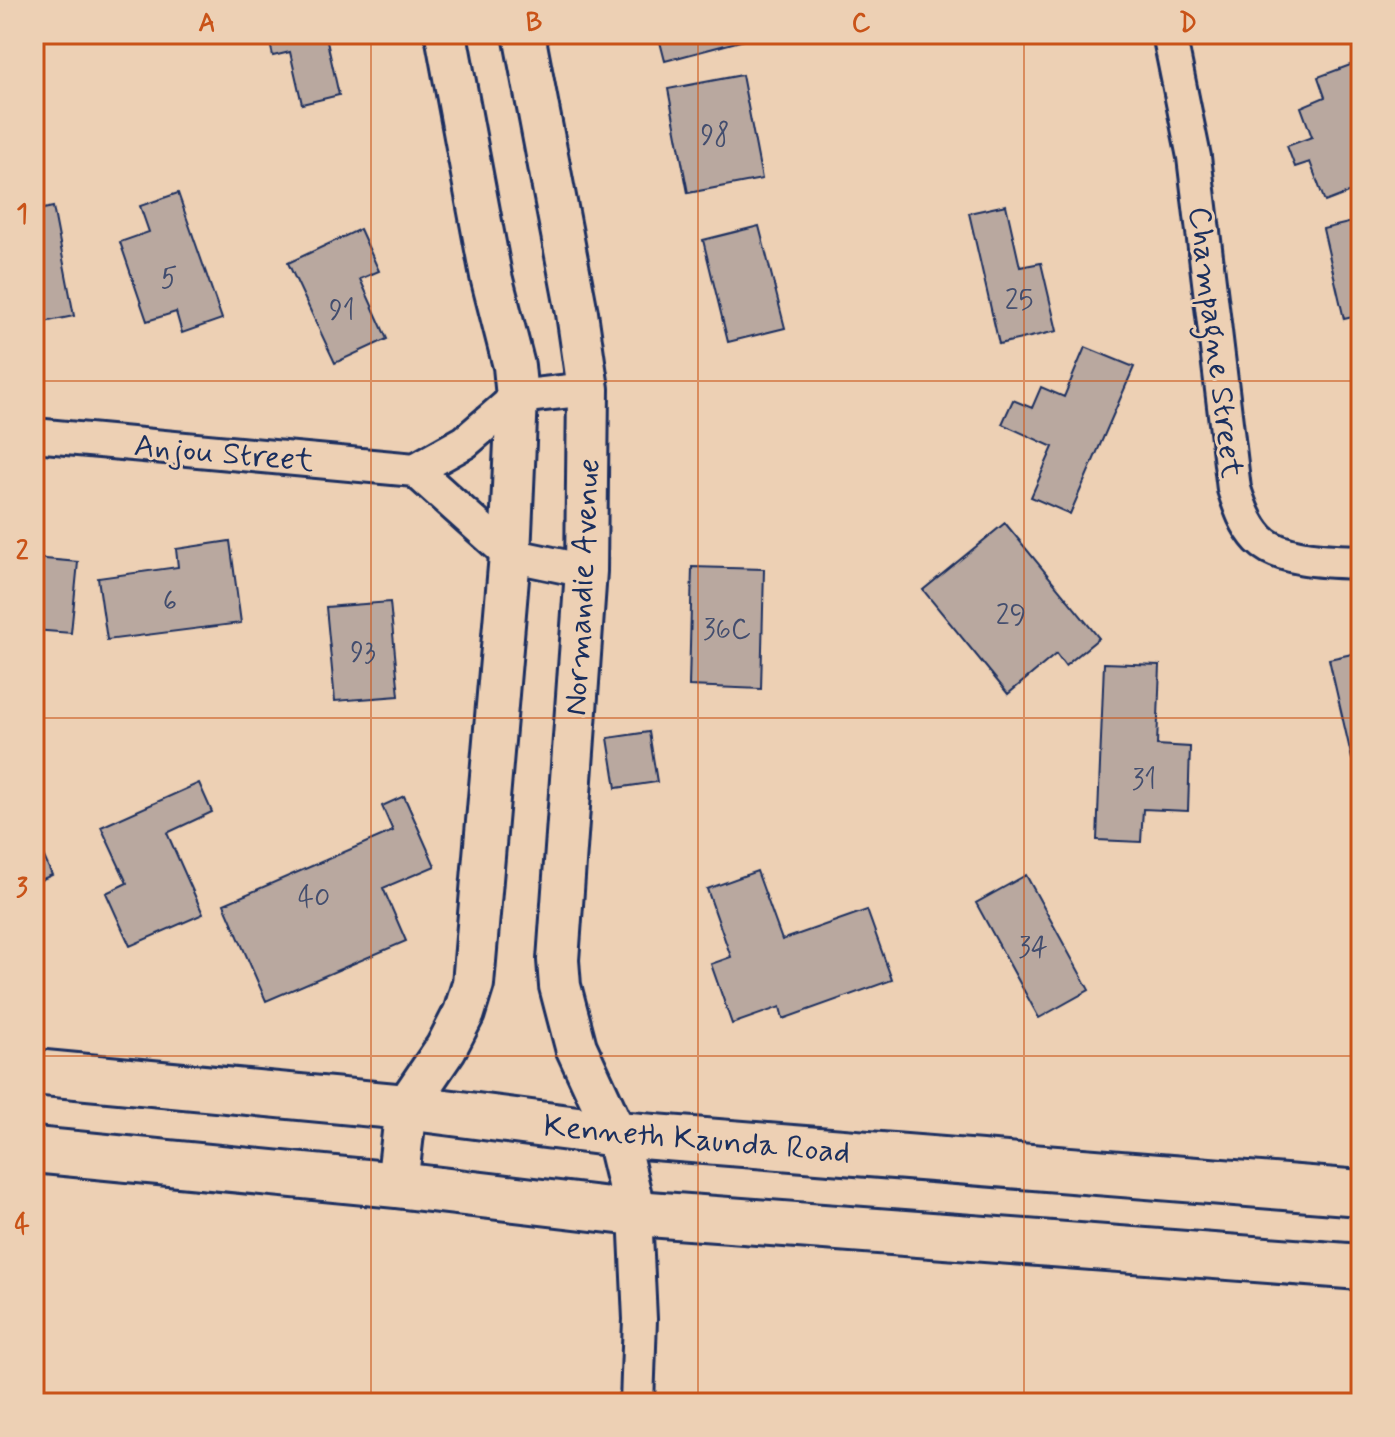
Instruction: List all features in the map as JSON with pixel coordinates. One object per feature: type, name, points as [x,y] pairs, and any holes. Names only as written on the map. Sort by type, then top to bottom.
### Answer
[{"type":"main road","name":"Kenneth Kaunda Road","points":[[34,1072],[406,1107],[616,1134],[1361,1193]]},
{"type":"main road","points":[[34,1150],[397,1185],[635,1213],[1361,1267]]},
{"type":"street","points":[[397,1185],[406,1107],[446,1048],[464,1013],[473,984],[510,555],[517,397],[514,366],[491,276],[446,34]]},
{"type":"street","name":"Normandie Avenue","points":[[524,34],[577,313],[588,389],[586,571],[558,960],[560,986],[576,1047],[616,1134],[635,1213]]},
{"type":"street","name":"Champagne Street","points":[[1169,34],[1194,157],[1234,489],[1243,516],[1261,541],[1288,554],[1325,561],[1361,562]]},
{"type":"street","points":[[586,571],[510,555],[415,470],[465,442],[517,397],[588,389]]},
{"type":"street","name":"Anjou Street","points":[[34,435],[415,470]]},
{"type":"street","points":[[635,1213],[640,1319],[637,1403]]},
{"type":"building","points":[[268,34],[340,34],[326,37],[339,95],[302,104],[290,52],[273,56]]},
{"type":"building","points":[[658,34],[742,34],[744,40],[665,61]]},
{"type":"building","points":[[1361,61],[1361,188],[1325,202],[1310,162],[1295,167],[1287,146],[1312,137],[1301,107],[1325,97],[1318,77]]},
{"type":"building","points":[[742,75],[762,179],[688,193],[668,89]]},
{"type":"building","points":[[178,193],[222,319],[182,333],[176,312],[147,321],[120,242],[149,232],[140,206]]},
{"type":"building","points":[[1006,205],[1020,267],[1041,263],[1057,331],[999,344],[969,213]]},
{"type":"building","points":[[53,207],[74,316],[34,324],[34,211]]},
{"type":"building","points":[[1361,220],[1361,315],[1344,319],[1323,229]]},
{"type":"building","points":[[759,226],[785,328],[728,342],[703,240]]},
{"type":"building","points":[[360,229],[379,271],[360,279],[387,339],[335,363],[288,263]]},
{"type":"building","points":[[1085,347],[1134,367],[1070,514],[1031,497],[1053,447],[1002,424],[1013,400],[1032,408],[1041,387],[1064,397]]},
{"type":"building","points":[[1005,523],[1099,638],[1065,666],[1056,654],[1008,694],[923,590]]},
{"type":"building","points":[[230,541],[241,623],[107,640],[98,578],[178,567],[176,549]]},
{"type":"building","points":[[34,558],[78,562],[71,633],[34,630]]},
{"type":"building","points":[[692,567],[764,569],[761,689],[689,686]]},
{"type":"building","points":[[390,602],[399,696],[335,701],[326,607]]},
{"type":"building","points":[[1361,652],[1361,757],[1352,759],[1329,659]]},
{"type":"building","points":[[1104,663],[1160,665],[1157,745],[1190,747],[1188,811],[1143,809],[1141,842],[1097,840]]},
{"type":"building","points":[[649,732],[657,782],[616,788],[608,738]]},
{"type":"building","points":[[199,783],[212,812],[167,833],[203,914],[130,946],[106,893],[127,883],[101,827]]},
{"type":"building","points":[[404,796],[435,866],[383,888],[406,941],[266,1001],[224,904],[393,831],[382,806]]},
{"type":"building","points":[[34,834],[52,875],[34,883]]},
{"type":"building","points":[[757,871],[782,940],[867,910],[892,980],[783,1019],[780,1007],[732,1024],[711,964],[731,957],[707,889]]},
{"type":"building","points":[[1026,875],[1089,990],[1039,1018],[976,903]]}]
